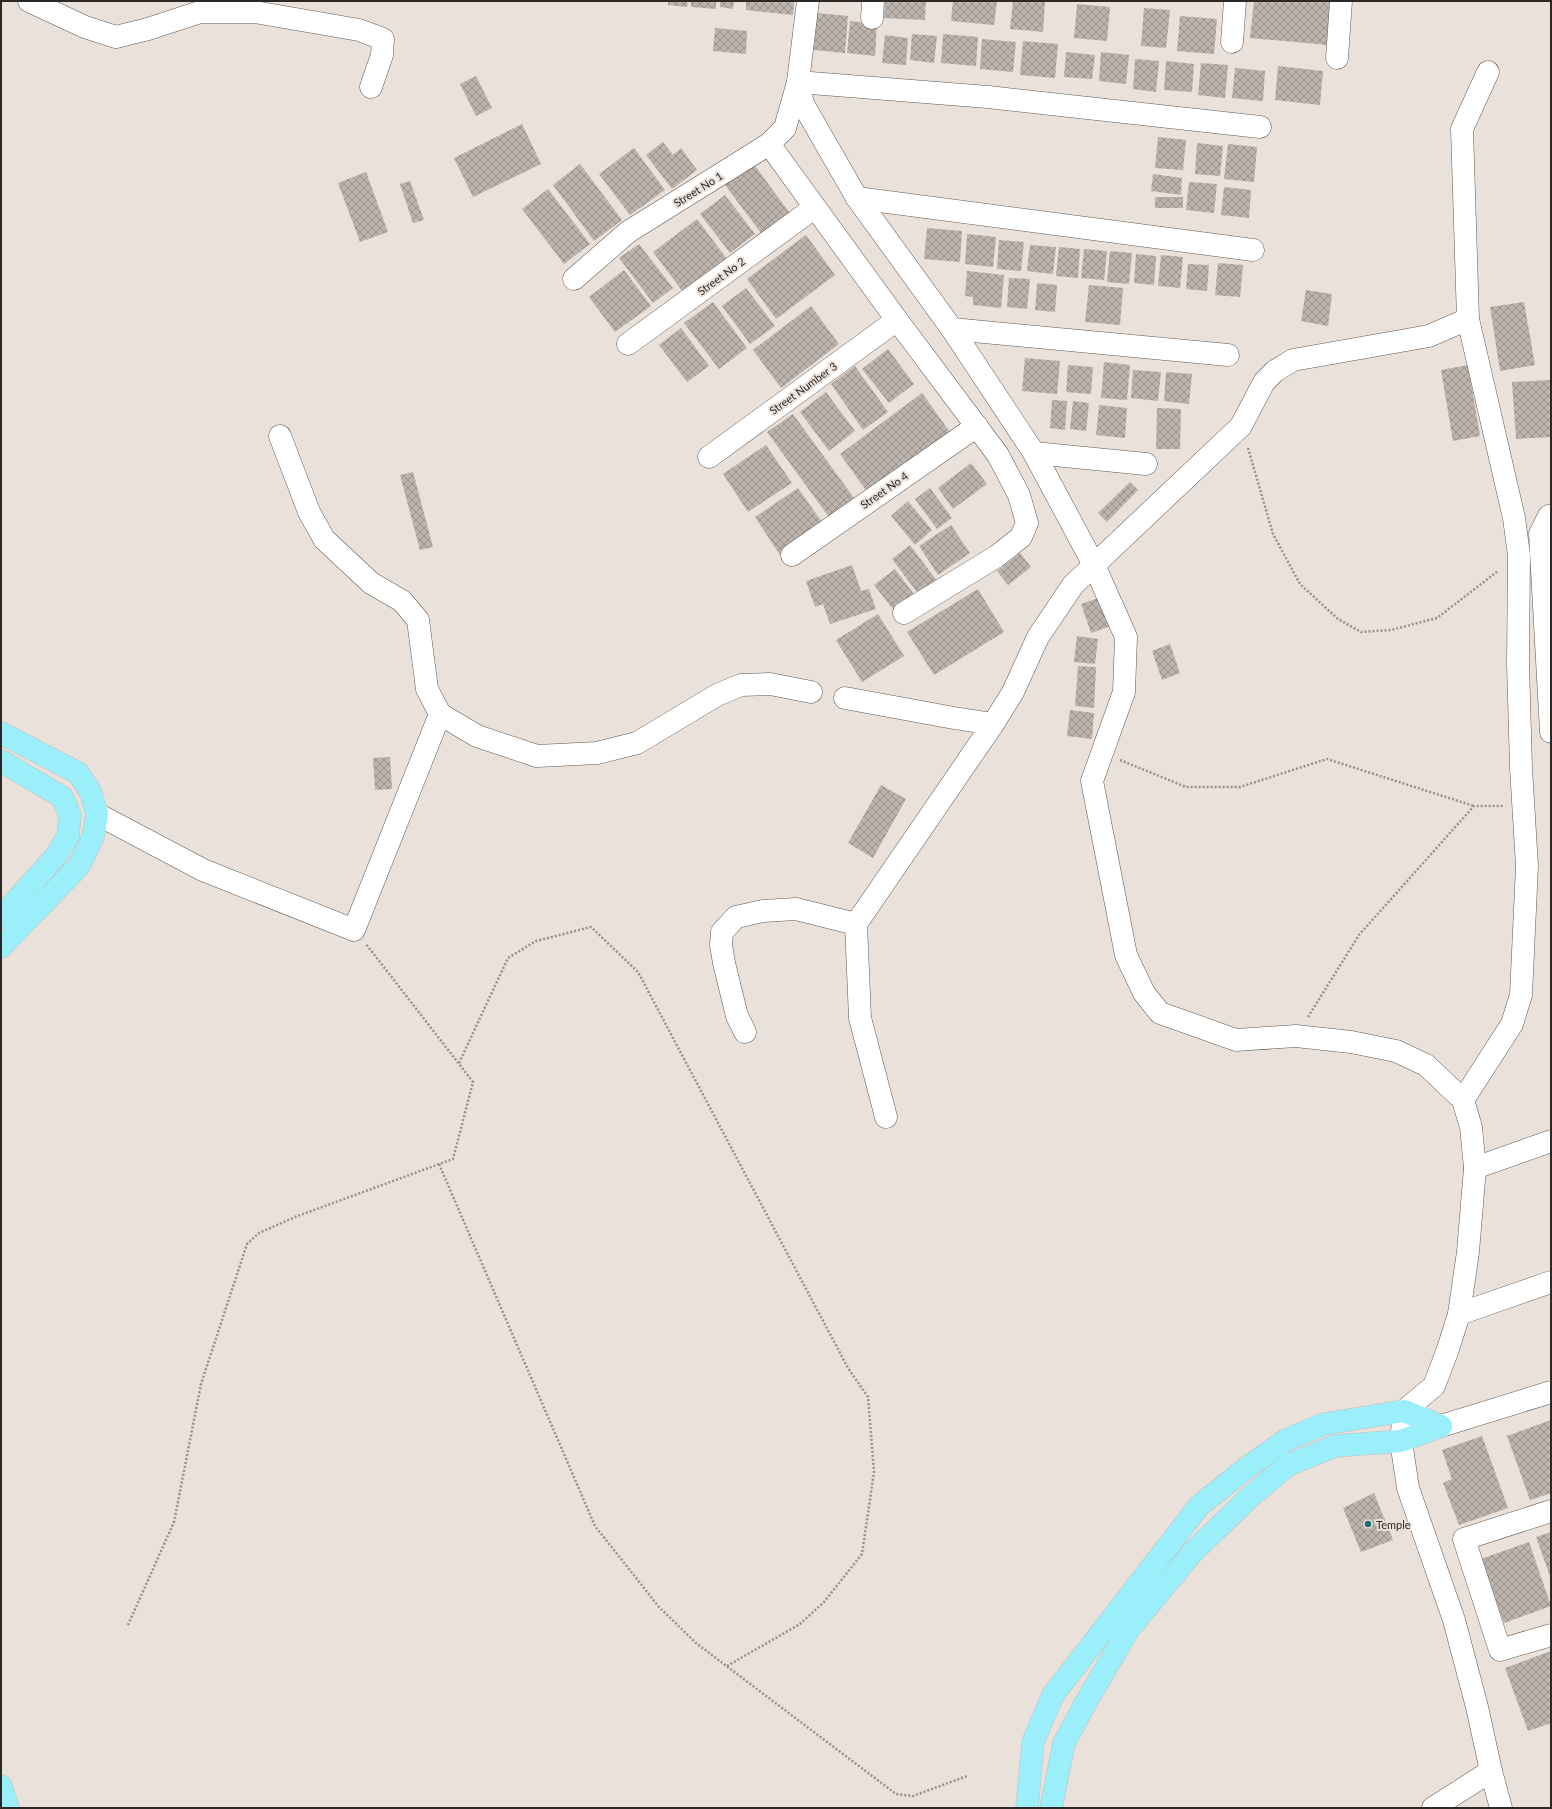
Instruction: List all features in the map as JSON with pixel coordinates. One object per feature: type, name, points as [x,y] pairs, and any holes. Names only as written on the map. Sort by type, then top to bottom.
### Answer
[{"type":"main road","points":[[1,733],[78,773],[90,791],[96,814],[93,837],[79,866],[1,947]]},
{"type":"main road","points":[[1,761],[62,796],[70,815],[68,836],[56,856],[1,917]]},
{"type":"main road","points":[[1027,1808],[1033,1742],[1053,1695],[1199,1506],[1245,1469],[1286,1440],[1324,1424],[1404,1411],[1441,1426]]},
{"type":"main road","points":[[1051,1808],[1064,1743],[1089,1696],[1129,1629],[1194,1552],[1251,1496],[1288,1465],[1335,1446],[1401,1441],[1441,1426]]},
{"type":"main road","points":[[1,1786],[8,1808]]},
{"type":"street","points":[[29,1],[85,27],[116,37],[148,29],[200,12],[255,12],[359,30],[383,39],[382,55],[371,87]]},
{"type":"street","points":[[808,1],[798,82],[803,104],[857,198],[952,329],[1034,452],[1094,565],[1126,637],[1124,692],[1092,781],[1126,955],[1144,993],[1160,1013],[1236,1040],[1296,1036],[1351,1042],[1396,1051],[1426,1065],[1463,1100],[1471,1127],[1475,1168],[1468,1252],[1459,1314],[1434,1386],[1404,1411],[1401,1441],[1408,1488],[1454,1620],[1477,1706],[1491,1771],[1501,1808]]},
{"type":"street","points":[[1232,42],[1235,1]]},
{"type":"street","points":[[1337,58],[1341,1]]},
{"type":"street","points":[[1463,1100],[1512,1024],[1521,995],[1527,866],[1523,806],[1518,664],[1519,555],[1514,518],[1468,319],[1462,129],[1488,72]]},
{"type":"street","points":[[798,82],[988,97],[1260,127]]},
{"type":"street","name":"Street No 1","points":[[574,279],[628,232],[769,144],[785,128],[798,82]]},
{"type":"street","points":[[769,144],[896,320],[998,455],[1019,494],[1028,523],[1021,537],[997,556],[904,613]]},
{"type":"street","points":[[857,198],[1253,250]]},
{"type":"street","name":"Street No 2","points":[[628,344],[814,208]]},
{"type":"street","points":[[886,1116],[860,1018],[856,924],[993,724],[1013,692],[1038,637],[1073,584],[1242,426],[1264,382],[1275,370],[1292,360],[1429,336],[1468,319]]},
{"type":"street","name":"Street Number 3","points":[[709,457],[896,320]]},
{"type":"street","points":[[952,329],[1228,355]]},
{"type":"street","name":"Street No 4","points":[[792,555],[976,426]]},
{"type":"street","points":[[280,436],[309,512],[324,539],[371,583],[402,601],[418,620],[427,689],[440,714],[477,736],[537,756],[597,753],[637,743],[717,695],[741,686],[770,684],[811,692]]},
{"type":"street","points":[[1034,452],[1146,464]]},
{"type":"street","points":[[1551,516],[1549,516],[1540,534],[1548,625],[1551,732]]},
{"type":"street","points":[[845,698],[993,724]]},
{"type":"street","points":[[96,814],[203,870],[354,930],[440,714]]},
{"type":"street","points":[[745,1032],[737,1016],[721,945],[722,932],[736,917],[763,911],[796,909],[856,924]]},
{"type":"street","points":[[1475,1168],[1551,1141]]},
{"type":"street","points":[[1459,1314],[1551,1282]]},
{"type":"street","points":[[1441,1426],[1551,1392]]},
{"type":"street","points":[[1551,1511],[1464,1539],[1500,1650],[1551,1635]]},
{"type":"street","points":[[1434,1808],[1491,1771]]},
{"type":"path","points":[[1242,426],[1273,534],[1300,584],[1338,619],[1361,632],[1391,630],[1437,618],[1473,592],[1519,555]]},
{"type":"path","points":[[1101,753],[1186,787],[1240,787],[1327,759],[1474,806],[1523,806]]},
{"type":"path","points":[[1296,1036],[1359,935],[1474,806]]},
{"type":"path","points":[[459,1063],[508,958],[536,941],[591,928],[638,972],[848,1368],[868,1397],[874,1472],[862,1554],[824,1602],[800,1624],[727,1666]]},
{"type":"path","points":[[128,1625],[174,1522],[201,1384],[247,1244],[259,1233],[295,1217],[453,1159],[472,1082],[459,1063],[354,930]]},
{"type":"path","points":[[439,1164],[595,1526],[659,1607],[696,1643],[896,1794],[913,1796],[967,1776]]},
{"type":"building","points":[[668,1],[688,1],[687,7],[668,5]]},
{"type":"building","points":[[691,1],[716,1],[716,9],[691,7]]},
{"type":"building","points":[[720,1],[734,1],[733,9],[720,7]]},
{"type":"building","points":[[746,1],[794,1],[793,15],[746,10]]},
{"type":"building","points":[[885,1],[926,1],[925,20],[884,18]]},
{"type":"building","points":[[953,1],[997,1],[994,25],[951,21]]},
{"type":"building","points":[[1013,1],[1045,1],[1043,32],[1010,29]]},
{"type":"building","points":[[1254,1],[1333,1],[1329,45],[1250,38]]},
{"type":"building","points":[[1077,4],[1110,7],[1107,41],[1074,38]]},
{"type":"building","points":[[1144,8],[1170,10],[1166,48],[1141,46]]},
{"type":"building","points":[[817,13],[848,16],[845,53],[814,50]]},
{"type":"building","points":[[1180,16],[1217,19],[1214,54],[1177,51]]},
{"type":"building","points":[[850,21],[877,24],[875,56],[847,53]]},
{"type":"building","points":[[715,28],[747,31],[746,54],[713,51]]},
{"type":"building","points":[[912,34],[937,36],[934,63],[910,60]]},
{"type":"building","points":[[943,34],[978,37],[976,66],[941,63]]},
{"type":"building","points":[[885,35],[908,38],[906,65],[882,63]]},
{"type":"building","points":[[982,39],[1016,42],[1013,72],[980,69]]},
{"type":"building","points":[[1023,41],[1058,44],[1055,78],[1020,75]]},
{"type":"building","points":[[1066,52],[1095,55],[1092,79],[1064,77]]},
{"type":"building","points":[[1101,52],[1129,55],[1126,84],[1099,81]]},
{"type":"building","points":[[1135,59],[1159,61],[1156,92],[1133,89]]},
{"type":"building","points":[[1166,61],[1194,64],[1192,92],[1164,90]]},
{"type":"building","points":[[1201,63],[1228,65],[1225,98],[1198,95]]},
{"type":"building","points":[[1278,66],[1323,71],[1320,105],[1275,100]]},
{"type":"building","points":[[1235,68],[1265,71],[1263,101],[1232,98]]},
{"type":"building","points":[[476,76],[492,108],[476,116],[460,84]]},
{"type":"building","points":[[522,124],[541,164],[473,197],[454,158]]},
{"type":"building","points":[[1158,137],[1186,140],[1183,170],[1155,168]]},
{"type":"building","points":[[663,142],[673,155],[681,148],[697,170],[672,189],[646,155]]},
{"type":"building","points":[[1197,143],[1223,146],[1220,176],[1195,174]]},
{"type":"building","points":[[1228,144],[1257,147],[1254,182],[1224,179]]},
{"type":"building","points":[[634,148],[665,190],[630,215],[599,174]]},
{"type":"building","points":[[753,163],[789,212],[761,233],[725,185]]},
{"type":"building","points":[[580,164],[622,220],[594,241],[553,185]]},
{"type":"building","points":[[366,172],[388,232],[360,242],[338,183]]},
{"type":"building","points":[[1153,174],[1182,178],[1181,195],[1151,191]]},
{"type":"building","points":[[410,181],[424,220],[413,223],[400,184]]},
{"type":"building","points":[[1189,182],[1217,184],[1214,213],[1186,210]]},
{"type":"building","points":[[1224,187],[1251,190],[1249,218],[1221,215]]},
{"type":"building","points":[[548,189],[590,244],[564,264],[522,209]]},
{"type":"building","points":[[725,195],[755,234],[730,253],[700,214]]},
{"type":"building","points":[[1155,197],[1183,197],[1183,208],[1155,208]]},
{"type":"building","points":[[697,219],[727,259],[683,292],[653,252]]},
{"type":"building","points":[[927,228],[962,231],[960,262],[924,259]]},
{"type":"building","points":[[967,234],[996,237],[993,267],[965,264]]},
{"type":"building","points":[[806,235],[835,275],[776,319],[747,279]]},
{"type":"building","points":[[999,240],[1024,242],[1021,271],[997,269]]},
{"type":"building","points":[[639,244],[673,288],[653,303],[619,258]]},
{"type":"building","points":[[1030,245],[1056,247],[1053,274],[1027,271]]},
{"type":"building","points":[[1059,247],[1080,249],[1078,278],[1056,276]]},
{"type":"building","points":[[1084,249],[1107,251],[1104,280],[1081,278]]},
{"type":"building","points":[[1110,251],[1132,253],[1129,284],[1107,282]]},
{"type":"building","points":[[1136,254],[1156,256],[1154,285],[1134,283]]},
{"type":"building","points":[[1161,255],[1183,257],[1180,288],[1158,286]]},
{"type":"building","points":[[1218,263],[1243,265],[1240,297],[1215,295]]},
{"type":"building","points":[[1188,264],[1209,265],[1207,291],[1186,289]]},
{"type":"building","points":[[624,270],[651,306],[615,332],[589,297]]},
{"type":"building","points":[[967,271],[1004,275],[1001,308],[973,305],[973,297],[965,296]]},
{"type":"building","points":[[1009,278],[1030,279],[1027,309],[1007,307]]},
{"type":"building","points":[[1037,283],[1057,285],[1055,312],[1035,310]]},
{"type":"building","points":[[1089,285],[1123,288],[1120,325],[1085,322]]},
{"type":"building","points":[[746,288],[775,326],[750,344],[722,306]]},
{"type":"building","points":[[1306,290],[1332,294],[1328,326],[1301,321]]},
{"type":"building","points":[[713,302],[747,348],[719,369],[684,323]]},
{"type":"building","points":[[1524,302],[1535,365],[1500,371],[1490,307]]},
{"type":"building","points":[[811,306],[839,344],[781,388],[753,350]]},
{"type":"building","points":[[681,328],[709,366],[687,382],[659,345]]},
{"type":"building","points":[[888,349],[914,384],[889,403],[862,369]]},
{"type":"building","points":[[1025,358],[1060,361],[1057,394],[1022,391]]},
{"type":"building","points":[[1104,362],[1130,365],[1127,400],[1101,398]]},
{"type":"building","points":[[1068,365],[1093,367],[1091,394],[1066,392]]},
{"type":"building","points":[[1468,365],[1480,436],[1453,441],[1441,370]]},
{"type":"building","points":[[855,366],[888,412],[863,430],[831,384]]},
{"type":"building","points":[[1133,370],[1161,372],[1158,401],[1131,398]]},
{"type":"building","points":[[1166,372],[1192,374],[1189,404],[1164,401]]},
{"type":"building","points":[[1551,380],[1551,437],[1516,439],[1512,382]]},
{"type":"building","points":[[826,392],[855,431],[829,451],[800,412]]},
{"type":"building","points":[[922,393],[952,435],[870,496],[840,454]]},
{"type":"building","points":[[1052,400],[1067,401],[1065,430],[1050,428]]},
{"type":"building","points":[[1073,401],[1089,403],[1086,431],[1070,429]]},
{"type":"building","points":[[1099,405],[1127,408],[1125,438],[1096,435]]},
{"type":"building","points":[[1157,408],[1181,409],[1180,449],[1156,449]]},
{"type":"building","points":[[793,414],[857,502],[831,520],[767,432]]},
{"type":"building","points":[[766,445],[792,483],[748,512],[723,474]]},
{"type":"building","points":[[971,463],[987,484],[953,509],[938,488]]},
{"type":"building","points":[[413,472],[433,547],[420,550],[400,475]]},
{"type":"building","points":[[1130,482],[1138,490],[1107,522],[1098,513]]},
{"type":"building","points":[[798,488],[824,525],[780,555],[755,517]]},
{"type":"building","points":[[930,488],[952,518],[937,529],[915,499]]},
{"type":"building","points":[[908,501],[932,530],[915,545],[891,516]]},
{"type":"building","points":[[951,525],[970,553],[938,575],[919,546]]},
{"type":"building","points":[[910,545],[937,581],[919,595],[892,559]]},
{"type":"building","points":[[1020,553],[1031,567],[1008,585],[997,571]]},
{"type":"building","points":[[852,565],[861,591],[869,589],[876,609],[830,624],[823,604],[815,607],[806,581]]},
{"type":"building","points":[[895,569],[916,597],[896,613],[874,585]]},
{"type":"building","points":[[978,589],[1004,632],[934,675],[907,632]]},
{"type":"building","points":[[1101,597],[1111,626],[1091,633],[1081,604]]},
{"type":"building","points":[[878,614],[904,656],[862,682],[836,640]]},
{"type":"building","points":[[1077,636],[1098,639],[1095,664],[1074,662]]},
{"type":"building","points":[[1170,644],[1180,673],[1162,680],[1152,651]]},
{"type":"building","points":[[1078,666],[1096,667],[1094,708],[1075,706]]},
{"type":"building","points":[[1070,710],[1094,713],[1092,739],[1067,736]]},
{"type":"building","points":[[390,757],[392,789],[375,790],[373,758]]},
{"type":"building","points":[[881,785],[906,799],[873,858],[848,843]]},
{"type":"building","points":[[1551,1420],[1551,1493],[1530,1500],[1507,1436]]},
{"type":"building","points":[[1482,1436],[1508,1508],[1459,1525],[1443,1483],[1452,1479],[1442,1450]]},
{"type":"building","name":"Temple","points":[[1374,1493],[1393,1540],[1361,1552],[1343,1508]]},
{"type":"building","points":[[1551,1532],[1551,1579],[1536,1537]]},
{"type":"building","points":[[1529,1542],[1551,1606],[1504,1623],[1481,1559]]},
{"type":"building","points":[[1551,1651],[1551,1723],[1528,1731],[1505,1668]]},
{"type":"place","name":"Temple","points":[[1368,1524]]}]
